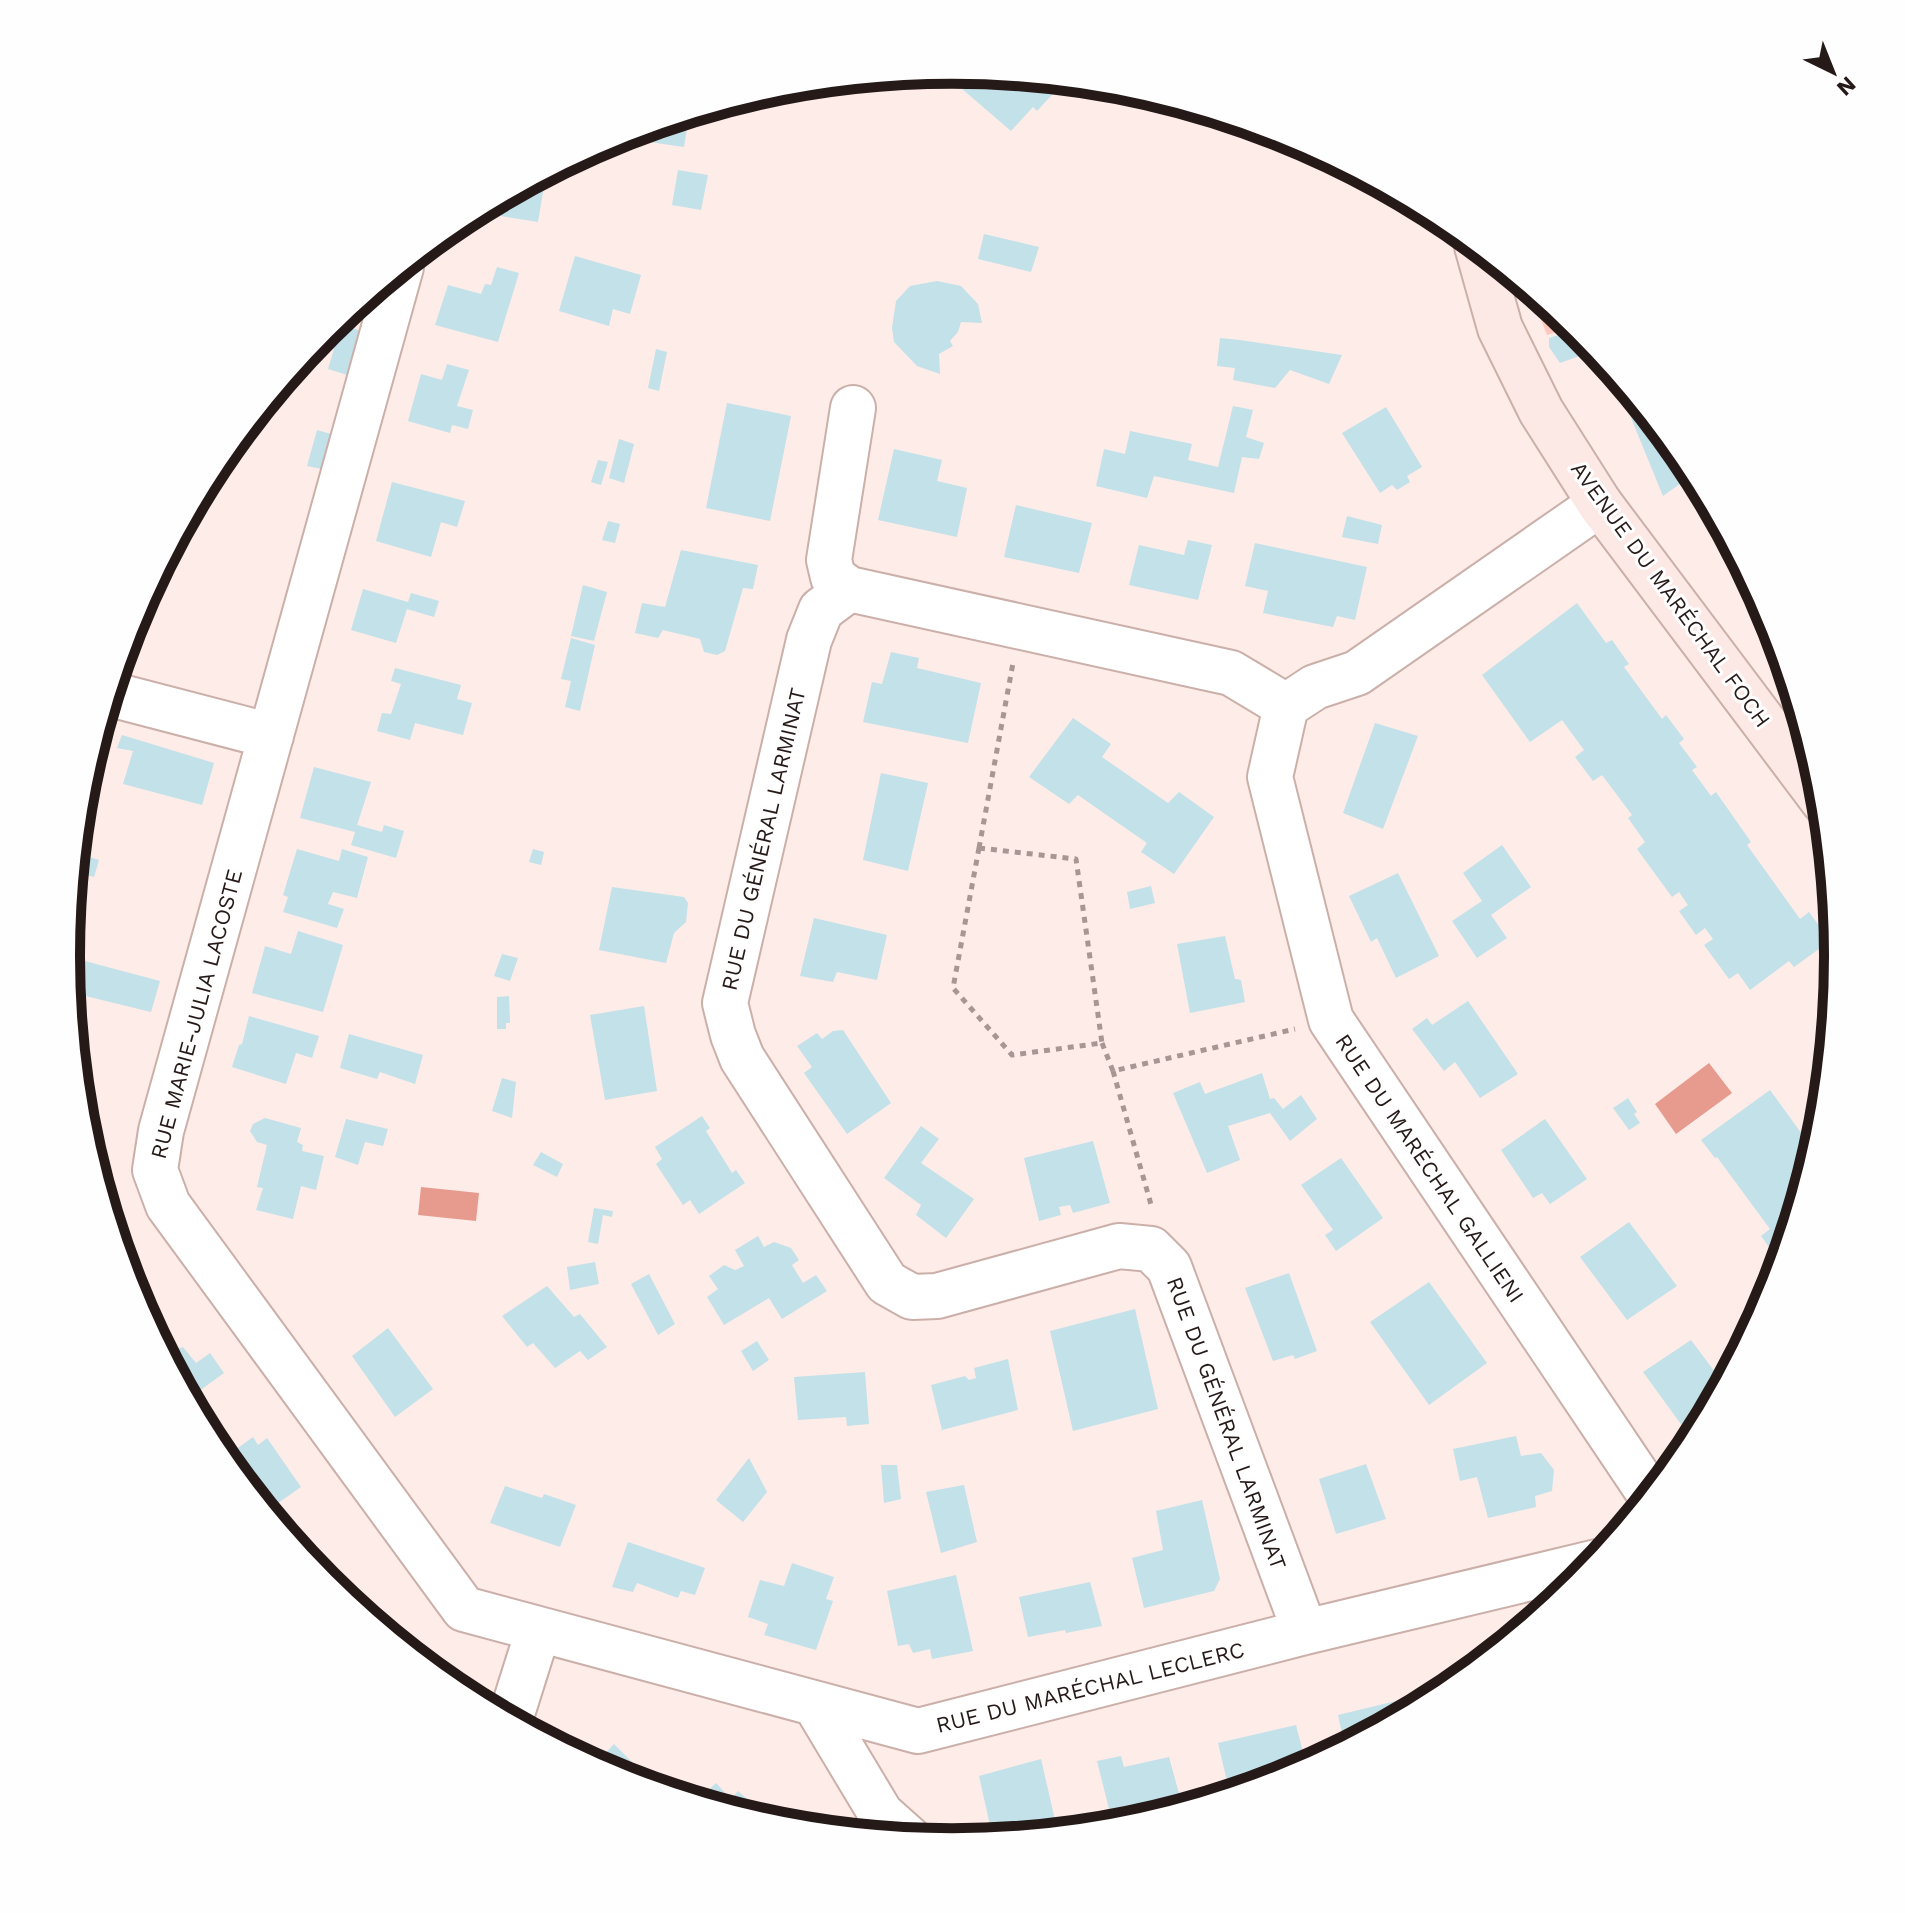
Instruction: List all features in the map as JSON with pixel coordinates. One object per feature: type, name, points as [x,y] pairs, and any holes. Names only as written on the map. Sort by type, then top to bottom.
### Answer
[{"type":"main road","name":"AVENUE DU MARÉCHAL FOCH","points":[[1482,262],[1500,328],[1541,411],[1600,504],[1806,778]]},
{"type":"street","name":"RUE MARIE-JULIA LACOSTE","points":[[396,285],[161,1131],[155,1170],[168,1205],[464,1609],[538,1631]]},
{"type":"street","points":[[853,408],[829,560],[833,577],[849,589],[1231,673],[1286,706],[1315,687],[1357,673],[1600,504]]},
{"type":"street","name":"RUE DU GÉNÉRAL LARMINAT","points":[[849,589],[821,610],[809,640],[725,1003],[742,1058],[887,1283],[912,1297],[937,1296],[1119,1246],[1151,1249],[1169,1267],[1305,1632]]},
{"type":"street","points":[[120,697],[271,736]]},
{"type":"street","name":"RUE DU MARÉCHAL GALLIENI","points":[[1286,706],[1270,777],[1331,1020],[1645,1488]]},
{"type":"street","name":"RUE DU MARÉCHAL LECLERC","points":[[538,1631],[918,1731],[1305,1632],[1574,1567]]},
{"type":"street","points":[[513,1710],[538,1631]]},
{"type":"street","points":[[815,1704],[881,1814],[896,1827]]},
{"type":"path","points":[[1020,627],[953,988],[1012,1055],[1102,1043]]},
{"type":"path","points":[[979,848],[1076,859],[1102,1043],[1113,1071],[1169,1267]]},
{"type":"path","points":[[1113,1071],[1331,1020]]},
{"type":"shaded area","points":[[1537,310],[1560,331],[1547,335]]},
{"type":"shaded area","points":[[1709,1063],[1732,1093],[1676,1134],[1655,1104]]},
{"type":"shaded area","points":[[421,1187],[479,1193],[476,1221],[418,1215]]},
{"type":"building","points":[[956,84],[1056,90],[1037,111],[1033,107],[1011,131]]},
{"type":"building","points":[[687,126],[684,147],[643,141]]},
{"type":"building","points":[[678,170],[708,175],[701,210],[672,205]]},
{"type":"building","points":[[544,186],[538,222],[501,216],[502,210]]},
{"type":"building","points":[[984,234],[1039,247],[1031,272],[978,259]]},
{"type":"building","points":[[575,256],[641,275],[630,314],[613,309],[609,326],[559,311]]},
{"type":"building","points":[[497,267],[519,273],[498,342],[435,325],[448,285],[481,294],[485,284],[491,285]]},
{"type":"building","points":[[937,281],[961,286],[978,304],[982,323],[961,322],[958,332],[950,341],[953,346],[939,354],[940,374],[917,366],[894,342],[892,328],[896,301],[910,286]]},
{"type":"building","points":[[349,327],[359,330],[347,375],[328,369],[334,349],[329,347]]},
{"type":"building","points":[[1562,334],[1583,355],[1560,363],[1549,347],[1549,338]]},
{"type":"building","points":[[1220,338],[1342,355],[1329,384],[1290,370],[1275,388],[1233,380],[1235,368],[1217,366]]},
{"type":"building","points":[[656,349],[667,352],[659,391],[648,388]]},
{"type":"building","points":[[447,364],[469,370],[457,406],[473,410],[468,429],[452,425],[450,433],[408,421],[421,374],[442,380]]},
{"type":"building","points":[[1623,399],[1684,481],[1663,496]]},
{"type":"building","points":[[727,403],[791,416],[770,521],[706,508]]},
{"type":"building","points":[[1233,406],[1253,410],[1246,437],[1264,443],[1259,459],[1242,457],[1234,493],[1154,476],[1147,498],[1096,486],[1104,449],[1125,454],[1130,431],[1192,444],[1188,460],[1218,467]]},
{"type":"building","points":[[1386,407],[1422,467],[1407,476],[1410,482],[1397,490],[1392,485],[1380,493],[1342,433]]},
{"type":"building","points":[[317,430],[331,434],[322,469],[307,466]]},
{"type":"building","points":[[619,439],[634,444],[624,483],[609,478]]},
{"type":"building","points":[[894,449],[942,460],[937,481],[967,488],[957,537],[878,520]]},
{"type":"building","points":[[598,460],[608,462],[601,485],[591,482]]},
{"type":"building","points":[[392,482],[465,501],[457,527],[441,522],[431,557],[376,541]]},
{"type":"building","points":[[1016,505],[1092,523],[1079,573],[1004,557]]},
{"type":"building","points":[[1347,516],[1382,525],[1378,544],[1342,537]]},
{"type":"building","points":[[608,521],[620,524],[615,543],[602,540]]},
{"type":"building","points":[[1188,540],[1212,545],[1198,600],[1129,585],[1139,545],[1184,555]]},
{"type":"building","points":[[1255,543],[1367,567],[1355,620],[1337,616],[1333,627],[1263,613],[1268,591],[1245,586]]},
{"type":"building","points":[[1723,548],[1736,573],[1720,551]]},
{"type":"building","points":[[681,550],[758,565],[753,589],[743,588],[725,651],[717,655],[704,652],[700,639],[663,630],[658,638],[635,633],[642,603],[665,607]]},
{"type":"building","points":[[583,585],[607,592],[594,641],[571,636]]},
{"type":"building","points":[[363,589],[408,602],[411,593],[439,601],[434,617],[407,609],[396,643],[351,630]]},
{"type":"building","points":[[1577,603],[1606,643],[1612,640],[1629,664],[1624,667],[1662,719],[1666,715],[1684,739],[1679,743],[1697,767],[1692,770],[1711,796],[1716,792],[1751,842],[1747,845],[1800,919],[1809,912],[1824,933],[1825,945],[1794,967],[1789,961],[1750,990],[1738,973],[1729,979],[1704,945],[1713,939],[1705,928],[1696,935],[1679,911],[1688,905],[1679,892],[1672,897],[1637,849],[1645,842],[1628,818],[1632,815],[1602,775],[1593,781],[1575,757],[1584,750],[1562,720],[1530,742],[1482,675]]},
{"type":"building","points":[[571,638],[595,645],[580,711],[565,707],[571,681],[561,679]]},
{"type":"building","points":[[891,652],[919,658],[917,668],[981,683],[968,743],[863,722],[872,682],[882,684]]},
{"type":"building","points":[[395,668],[461,685],[457,699],[472,703],[463,735],[415,723],[410,740],[377,731],[382,713],[391,714],[401,684],[391,681]]},
{"type":"building","points":[[1073,718],[1111,744],[1102,757],[1168,803],[1179,792],[1214,817],[1174,874],[1141,852],[1147,843],[1078,795],[1069,804],[1029,777]]},
{"type":"building","points":[[1375,723],[1418,736],[1383,829],[1343,813]]},
{"type":"building","points":[[122,735],[214,763],[202,805],[123,784],[133,751],[117,748]]},
{"type":"building","points":[[314,767],[371,782],[357,825],[382,832],[384,825],[404,831],[396,858],[351,845],[355,832],[300,818]]},
{"type":"building","points":[[881,773],[928,783],[908,871],[863,860]]},
{"type":"building","points":[[1502,845],[1531,887],[1491,915],[1507,938],[1477,958],[1452,921],[1482,901],[1463,873]]},
{"type":"building","points":[[297,849],[339,861],[342,849],[368,857],[357,898],[333,892],[328,904],[344,909],[337,928],[283,912],[288,897],[283,895]]},
{"type":"building","points":[[533,849],[544,852],[541,865],[529,862]]},
{"type":"building","points":[[86,856],[99,860],[94,877],[84,875]]},
{"type":"building","points":[[1398,873],[1439,956],[1396,978],[1377,938],[1371,942],[1349,896]]},
{"type":"building","points":[[1151,886],[1155,903],[1130,909],[1127,892]]},
{"type":"building","points":[[612,887],[684,897],[688,903],[686,922],[674,933],[666,963],[599,950]]},
{"type":"building","points":[[814,918],[887,935],[877,980],[837,972],[833,982],[800,976]]},
{"type":"building","points":[[298,931],[343,945],[323,1012],[252,993],[265,946],[291,954]]},
{"type":"building","points":[[1225,936],[1235,979],[1241,980],[1245,1002],[1190,1013],[1177,944]]},
{"type":"building","points":[[502,954],[518,958],[510,981],[494,976]]},
{"type":"building","points":[[80,960],[160,981],[151,1012],[81,995]]},
{"type":"building","points":[[509,996],[510,1023],[506,1023],[506,1029],[497,1029],[497,997]]},
{"type":"building","points":[[1468,1001],[1518,1074],[1480,1098],[1455,1062],[1444,1071],[1412,1029],[1427,1018],[1432,1025]]},
{"type":"building","points":[[644,1006],[657,1091],[605,1100],[590,1015]]},
{"type":"building","points":[[249,1016],[319,1036],[312,1058],[296,1053],[286,1084],[232,1067]]},
{"type":"building","points":[[843,1030],[891,1103],[847,1134],[804,1073],[812,1067],[797,1046],[817,1033],[822,1039],[833,1031]]},
{"type":"building","points":[[349,1034],[423,1055],[415,1084],[380,1072],[377,1079],[340,1068]]},
{"type":"building","points":[[1262,1073],[1270,1099],[1274,1098],[1283,1109],[1301,1095],[1317,1119],[1290,1141],[1270,1113],[1228,1126],[1240,1160],[1207,1173],[1173,1093],[1200,1082],[1205,1094]]},
{"type":"building","points":[[502,1078],[516,1082],[512,1118],[492,1111]]},
{"type":"building","points":[[1770,1090],[1805,1139],[1773,1253],[1761,1236],[1770,1229],[1701,1140]]},
{"type":"building","points":[[1628,1098],[1640,1123],[1629,1130],[1613,1108]]},
{"type":"building","points":[[702,1116],[710,1128],[706,1131],[732,1173],[736,1170],[745,1183],[699,1214],[690,1200],[683,1205],[656,1164],[662,1159],[655,1147]]},
{"type":"building","points":[[265,1118],[301,1128],[297,1142],[303,1145],[302,1151],[324,1156],[316,1190],[301,1186],[293,1219],[256,1210],[263,1188],[257,1187],[267,1145],[257,1142],[250,1131],[253,1124]]},
{"type":"building","points":[[346,1119],[388,1129],[383,1146],[365,1142],[358,1165],[335,1157]]},
{"type":"building","points":[[1545,1119],[1587,1179],[1550,1204],[1542,1193],[1533,1198],[1501,1150]]},
{"type":"building","points":[[921,1126],[939,1139],[921,1163],[974,1199],[946,1238],[916,1215],[921,1205],[884,1178]]},
{"type":"building","points":[[1093,1141],[1110,1203],[1073,1213],[1070,1205],[1059,1207],[1061,1215],[1039,1221],[1024,1158]]},
{"type":"building","points":[[541,1152],[563,1164],[557,1177],[533,1165]]},
{"type":"building","points":[[1341,1158],[1383,1218],[1336,1251],[1325,1235],[1333,1230],[1301,1185]]},
{"type":"building","points":[[594,1208],[613,1211],[612,1217],[603,1215],[598,1244],[588,1242]]},
{"type":"building","points":[[1629,1222],[1677,1286],[1627,1320],[1580,1257]]},
{"type":"building","points":[[758,1236],[764,1247],[774,1242],[791,1248],[799,1260],[792,1265],[803,1283],[816,1275],[827,1291],[782,1319],[769,1298],[724,1325],[707,1297],[718,1289],[709,1276],[724,1265],[735,1270],[744,1266],[735,1250]]},
{"type":"building","points":[[595,1262],[599,1284],[570,1290],[567,1267]]},
{"type":"building","points":[[1289,1273],[1317,1351],[1295,1359],[1293,1355],[1273,1361],[1245,1288]]},
{"type":"building","points":[[649,1274],[675,1324],[658,1335],[631,1284]]},
{"type":"building","points":[[1429,1282],[1487,1363],[1429,1405],[1370,1322]]},
{"type":"building","points":[[547,1286],[574,1317],[580,1314],[607,1347],[588,1360],[580,1351],[555,1368],[533,1343],[527,1347],[502,1316]]},
{"type":"building","points":[[1135,1309],[1158,1409],[1073,1431],[1050,1331]]},
{"type":"building","points":[[388,1328],[433,1389],[395,1417],[352,1356]]},
{"type":"building","points":[[167,1335],[177,1349],[183,1347],[196,1363],[210,1353],[224,1373],[197,1393]]},
{"type":"building","points":[[1691,1340],[1717,1375],[1685,1430],[1643,1372]]},
{"type":"building","points":[[757,1341],[769,1360],[753,1371],[741,1351]]},
{"type":"building","points":[[1008,1359],[1018,1410],[942,1430],[931,1385],[965,1376],[969,1380],[976,1378],[974,1368]]},
{"type":"building","points":[[865,1372],[869,1424],[847,1426],[846,1417],[798,1420],[794,1377]]},
{"type":"building","points":[[1516,1436],[1521,1456],[1541,1453],[1554,1470],[1552,1491],[1535,1496],[1536,1507],[1488,1518],[1477,1477],[1460,1481],[1453,1449]]},
{"type":"building","points":[[253,1437],[258,1445],[267,1438],[301,1487],[275,1505],[234,1451]]},
{"type":"building","points":[[749,1458],[767,1492],[743,1522],[716,1500]]},
{"type":"building","points":[[1366,1464],[1386,1519],[1336,1534],[1319,1479]]},
{"type":"building","points":[[881,1465],[897,1465],[901,1499],[884,1503]]},
{"type":"building","points":[[964,1485],[977,1542],[941,1553],[926,1492]]},
{"type":"building","points":[[505,1486],[576,1505],[560,1547],[490,1523]]},
{"type":"building","points":[[1202,1500],[1220,1579],[1214,1591],[1144,1608],[1132,1558],[1163,1550],[1156,1511]]},
{"type":"building","points":[[628,1542],[705,1568],[695,1595],[681,1591],[678,1598],[637,1583],[633,1592],[612,1587]]},
{"type":"building","points":[[792,1563],[834,1577],[826,1599],[833,1601],[816,1650],[764,1635],[768,1624],[748,1617],[760,1580],[784,1586]]},
{"type":"building","points":[[956,1575],[973,1651],[932,1659],[930,1649],[913,1653],[909,1644],[898,1646],[887,1591]]},
{"type":"building","points":[[1090,1582],[1102,1626],[1028,1637],[1019,1597]]},
{"type":"building","points":[[1413,1697],[1343,1737],[1338,1715]]},
{"type":"building","points":[[1296,1725],[1304,1755],[1228,1785],[1218,1743]]},
{"type":"building","points":[[614,1744],[641,1771],[619,1763],[603,1756]]},
{"type":"building","points":[[1121,1756],[1124,1767],[1169,1757],[1180,1798],[1110,1813],[1097,1761]]},
{"type":"building","points":[[1041,1759],[1056,1823],[990,1828],[979,1776]]},
{"type":"building","points":[[716,1783],[731,1799],[738,1791],[755,1806],[727,1799],[706,1793]]}]
